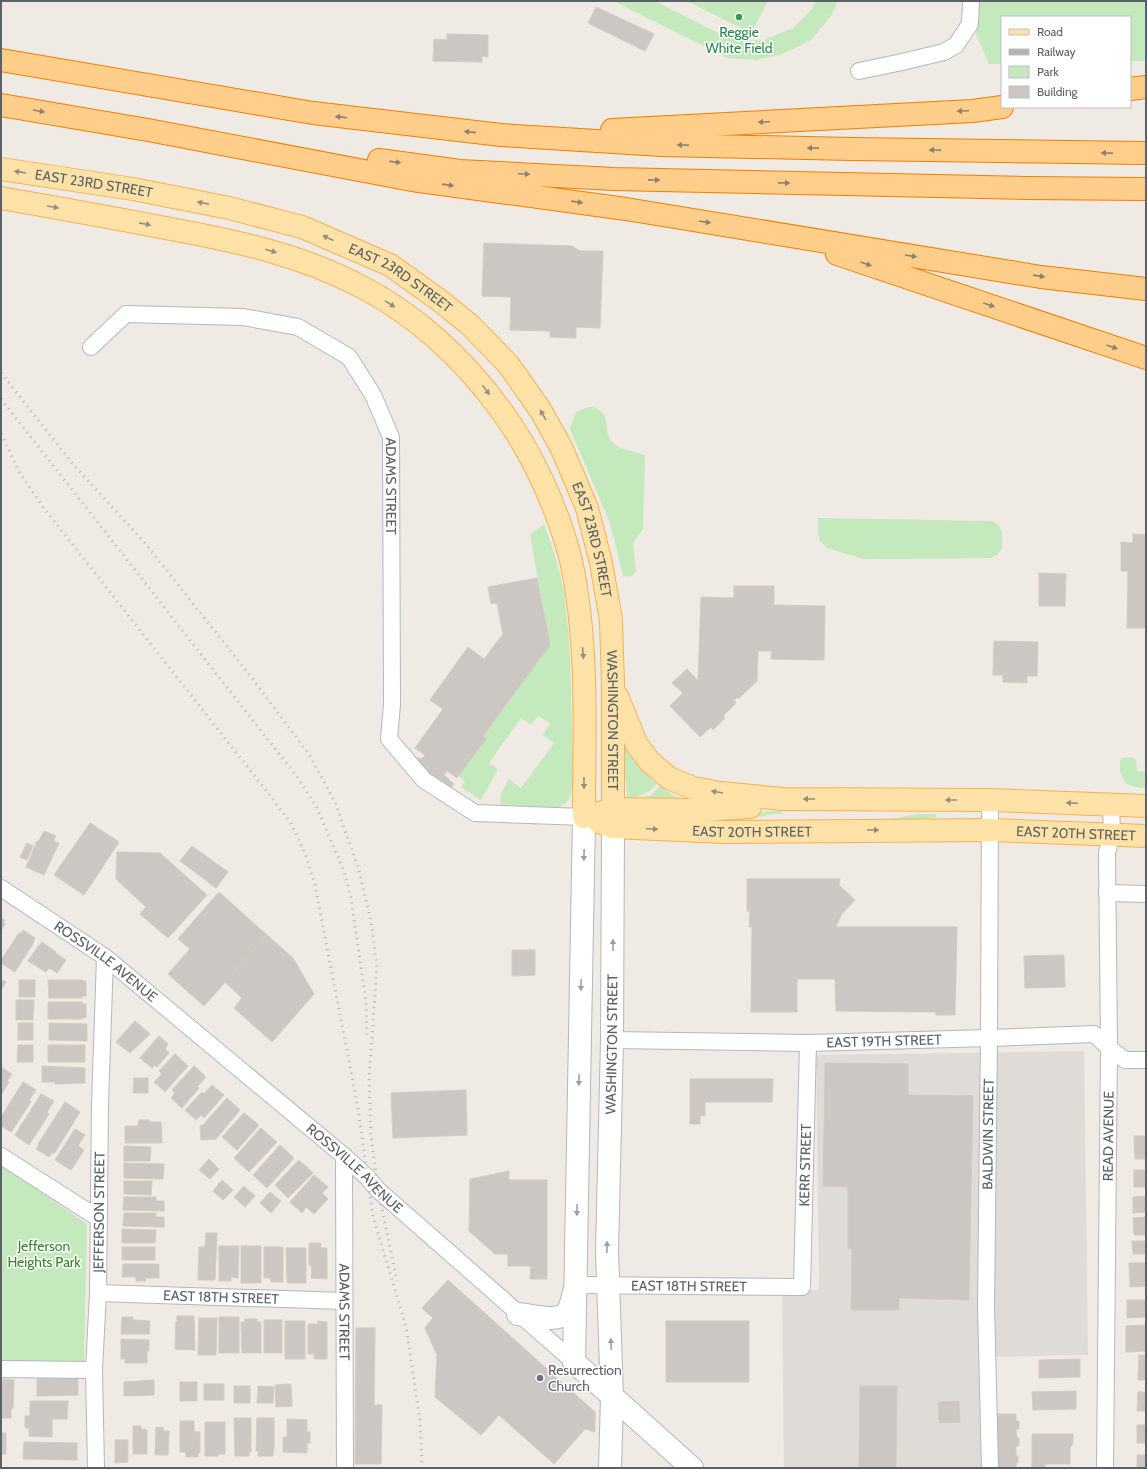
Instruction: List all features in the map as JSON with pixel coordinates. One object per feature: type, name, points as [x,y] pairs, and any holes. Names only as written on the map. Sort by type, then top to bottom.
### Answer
[{"type":"highway","points":[[1,60],[313,113],[501,135],[661,145],[1146,153]]},
{"type":"highway","points":[[1131,89],[1146,87]]},
{"type":"highway","points":[[1,105],[148,130],[412,180],[626,209],[1041,277],[1146,289]]},
{"type":"highway","points":[[501,135],[973,111],[1001,107]]},
{"type":"highway","points":[[148,130],[460,171],[614,179],[1025,188],[1146,189]]},
{"type":"highway","points":[[776,234],[1146,358]]},
{"type":"main road","name":"EAST 23RD STREET","points":[[1,169],[170,196],[229,208],[302,227],[390,265],[438,300],[470,325],[508,364],[541,410],[562,449],[587,508],[601,563],[611,620]]},
{"type":"main road","name":"EAST 23RD STREET","points":[[1,198],[235,241],[302,260],[360,286],[403,312],[447,348],[483,385],[512,425],[536,466],[556,512],[572,563],[580,614]]},
{"type":"main road","name":"WASHINGTON STREET","points":[[580,614],[584,665],[584,816]]},
{"type":"main road","name":"WASHINGTON STREET","points":[[611,620],[613,685],[613,818]]},
{"type":"main road","points":[[613,685],[636,745],[650,762],[669,778],[693,788],[721,793],[783,799],[990,800],[1146,806]]},
{"type":"main road","points":[[613,818],[750,807],[783,799]]},
{"type":"main road","name":"EAST 20TH STREET","points":[[584,816],[613,818],[723,832],[990,830],[1112,836],[1146,836]]},
{"type":"street","points":[[859,71],[944,52],[956,45],[970,24],[971,1]]},
{"type":"street","name":"ADAMS STREET","points":[[91,347],[126,314],[200,315],[243,317],[298,327],[348,357],[373,395],[391,437],[392,704],[389,739]]},
{"type":"street","name":"EAST 20TH STREET","points":[[389,739],[424,780],[474,813],[584,816]]},
{"type":"street","name":"BALDWIN STREET","points":[[990,800],[986,1306],[990,1468]]},
{"type":"street","name":"READ AVENUE","points":[[1105,1468],[1109,1048],[1107,852],[1112,836],[1111,804]]},
{"type":"street","name":"WASHINGTON STREET","points":[[574,1362],[584,816]]},
{"type":"street","name":"WASHINGTON STREET","points":[[610,1468],[612,1397],[607,1251],[612,1040],[613,818]]},
{"type":"street","name":"ROSSVILLE AVENUE","points":[[1,888],[105,957],[344,1156],[378,1190],[692,1468]]},
{"type":"street","points":[[1107,893],[1146,894]]},
{"type":"street","name":"JEFFERSON STREET","points":[[96,1468],[94,1370],[98,1293],[100,1097],[105,957]]},
{"type":"street","name":"EAST 19TH STREET","points":[[612,1040],[808,1043],[1094,1034],[1125,1060],[1146,1060]]},
{"type":"street","name":"KERR STREET","points":[[802,1287],[808,1043]]},
{"type":"street","points":[[1,1156],[98,1218]]},
{"type":"street","name":"ADAMS STREET","points":[[344,1156],[345,1468]]},
{"type":"street","points":[[518,1314],[552,1318],[565,1314],[570,1306],[576,1285]]},
{"type":"street","name":"EAST 18TH STREET","points":[[576,1285],[802,1287]]},
{"type":"street","name":"EAST 18TH STREET","points":[[98,1293],[344,1300]]},
{"type":"street","points":[[1,1369],[94,1370]]},
{"type":"shaded area","points":[[1084,1051],[1088,1355],[988,1357],[989,1468],[784,1468],[782,1291],[819,1290],[816,1055]]},
{"type":"green space","points":[[613,1],[655,1],[726,37],[745,41],[764,40],[793,28],[810,11],[816,1],[838,1],[831,16],[811,40],[780,55],[756,60],[728,58]]},
{"type":"green space","name":"Reggie White Field","points":[[687,1],[768,1],[751,33]]},
{"type":"green space","points":[[978,1],[1146,1],[1146,61],[1131,61],[1131,16],[1001,16],[1001,64],[989,64],[976,34]]},
{"type":"green space","points":[[593,407],[603,414],[608,433],[613,443],[624,449],[645,455],[643,529],[633,543],[636,571],[631,576],[623,576],[610,523],[570,429],[575,413],[585,408]]},
{"type":"green space","points":[[818,518],[992,521],[1001,529],[1002,549],[997,555],[991,558],[863,559],[827,548],[820,541],[818,534]]},
{"type":"green space","points":[[544,524],[558,566],[564,593],[570,664],[573,778],[571,794],[568,801],[554,809],[500,804],[501,793],[509,779],[521,788],[554,743],[543,735],[550,723],[538,716],[531,725],[521,718],[489,763],[498,769],[481,800],[461,787],[465,782],[458,776],[486,739],[483,736],[550,645],[530,535]]},
{"type":"green space","points":[[622,744],[642,771],[657,784],[654,788],[635,798],[628,804]]},
{"type":"green space","points":[[1131,757],[1136,760],[1137,771],[1146,771],[1146,788],[1126,784],[1120,772],[1120,761],[1123,758]]},
{"type":"green space","points":[[660,786],[681,800],[639,800],[651,795]]},
{"type":"green space","points":[[782,811],[782,814],[742,820],[721,820],[721,816],[752,812]]},
{"type":"green space","points":[[918,814],[936,814],[936,817],[918,820],[885,820]]},
{"type":"green space","name":"Jefferson Heights Park","points":[[1,1164],[87,1224],[84,1361],[1,1361]]},
{"type":"building","points":[[596,7],[654,34],[645,51],[588,23]]},
{"type":"building","points":[[447,34],[488,35],[488,57],[482,56],[482,62],[433,61],[434,39],[447,40]]},
{"type":"building","points":[[484,243],[572,246],[580,251],[603,251],[600,328],[576,327],[576,338],[550,337],[550,331],[510,330],[511,297],[482,296]]},
{"type":"building","points":[[1133,534],[1146,535],[1146,628],[1127,628],[1128,571],[1121,571],[1121,542],[1133,543]]},
{"type":"building","points":[[1039,573],[1066,574],[1065,606],[1039,606]]},
{"type":"building","points":[[537,578],[550,645],[483,736],[486,739],[457,778],[447,771],[444,775],[454,784],[450,788],[415,763],[418,758],[422,759],[425,755],[415,748],[443,709],[430,700],[468,647],[484,659],[503,634],[497,603],[491,604],[488,587]]},
{"type":"building","points":[[734,586],[774,586],[774,605],[825,606],[824,660],[771,659],[772,651],[758,651],[757,681],[738,699],[737,697],[734,700],[736,703],[723,716],[725,718],[713,730],[711,727],[700,737],[670,706],[683,693],[672,683],[687,669],[698,681],[701,597],[734,598]]},
{"type":"building","points":[[994,641],[1038,642],[1037,676],[1027,676],[1027,683],[1003,682],[1003,675],[993,675]]},
{"type":"building","points":[[90,823],[119,842],[84,895],[54,875]]},
{"type":"building","points":[[44,831],[56,836],[53,841],[59,843],[44,875],[26,867],[37,841],[38,842]]},
{"type":"building","points":[[27,843],[33,846],[27,860],[20,857]]},
{"type":"building","points":[[192,846],[228,872],[216,888],[180,861]]},
{"type":"building","points":[[117,852],[160,853],[207,895],[168,938],[140,914],[146,907],[116,879]]},
{"type":"building","points":[[747,879],[840,879],[839,885],[855,900],[841,915],[836,927],[957,927],[955,1015],[936,1015],[936,1012],[836,1011],[835,979],[797,979],[797,1012],[751,1012],[752,927],[749,927],[750,911],[747,911]]},
{"type":"building","points":[[219,892],[267,935],[204,1006],[168,974],[190,949],[178,939]]},
{"type":"building","points":[[1,918],[5,920],[3,923],[5,924],[1,930]]},
{"type":"building","points":[[23,930],[35,938],[15,972],[1,963],[1,960],[19,933],[21,934]]},
{"type":"building","points":[[267,935],[293,958],[314,994],[272,1042],[234,1008],[242,998],[225,982]]},
{"type":"building","points":[[42,942],[66,960],[57,973],[49,968],[46,972],[28,961]]},
{"type":"building","points":[[512,950],[535,950],[535,975],[512,976]]},
{"type":"building","points":[[1064,955],[1065,987],[1025,988],[1024,956]]},
{"type":"building","points":[[1,979],[6,982],[1,990]]},
{"type":"building","points":[[19,980],[35,980],[35,997],[19,997]]},
{"type":"building","points":[[48,980],[86,981],[86,996],[82,996],[82,998],[49,998]]},
{"type":"building","points":[[16,1000],[34,1000],[33,1020],[16,1020]]},
{"type":"building","points":[[48,1002],[82,1002],[82,1004],[86,1004],[86,1018],[48,1019]]},
{"type":"building","points":[[135,1021],[150,1034],[130,1053],[116,1042]]},
{"type":"building","points":[[18,1023],[33,1023],[33,1040],[18,1040]]},
{"type":"building","points":[[49,1023],[87,1024],[87,1041],[49,1040]]},
{"type":"building","points":[[159,1036],[168,1044],[165,1049],[169,1053],[157,1067],[155,1065],[152,1068],[140,1058]]},
{"type":"building","points":[[18,1045],[33,1045],[33,1062],[17,1062]]},
{"type":"building","points":[[48,1045],[85,1045],[85,1062],[48,1062]]},
{"type":"building","points":[[175,1054],[188,1066],[165,1092],[154,1082],[162,1074],[159,1071]]},
{"type":"building","points":[[825,1063],[908,1064],[908,1095],[973,1096],[969,1300],[899,1298],[899,1310],[851,1310],[852,1249],[848,1248],[848,1187],[823,1186]]},
{"type":"building","points":[[42,1066],[85,1068],[85,1083],[55,1084],[55,1082],[42,1082]]},
{"type":"building","points":[[194,1066],[206,1077],[182,1108],[171,1098],[175,1093],[172,1090]]},
{"type":"building","points":[[1,1067],[12,1074],[1,1095]]},
{"type":"building","points":[[134,1078],[148,1078],[148,1093],[133,1093]]},
{"type":"building","points":[[690,1079],[773,1079],[772,1102],[705,1102],[705,1116],[700,1116],[700,1124],[690,1124]]},
{"type":"building","points":[[23,1082],[36,1090],[29,1100],[31,1102],[11,1132],[1,1126],[1,1117]]},
{"type":"building","points":[[212,1085],[224,1095],[204,1118],[201,1115],[196,1120],[185,1110],[202,1092],[204,1094]]},
{"type":"building","points":[[466,1090],[467,1135],[393,1138],[391,1093]]},
{"type":"building","points":[[41,1094],[54,1101],[47,1112],[49,1114],[29,1145],[15,1135]]},
{"type":"building","points":[[227,1098],[240,1110],[216,1139],[201,1140],[200,1126],[203,1125]]},
{"type":"building","points":[[65,1102],[80,1112],[54,1154],[52,1153],[49,1157],[36,1149]]},
{"type":"building","points":[[244,1113],[259,1125],[237,1150],[222,1137]]},
{"type":"building","points":[[139,1120],[161,1122],[162,1143],[125,1143],[125,1126],[138,1126]]},
{"type":"building","points":[[261,1128],[277,1142],[249,1172],[234,1158]]},
{"type":"building","points":[[75,1129],[85,1135],[78,1146],[84,1150],[71,1170],[55,1160]]},
{"type":"building","points":[[1134,1136],[1146,1136],[1146,1159],[1135,1159]]},
{"type":"building","points":[[280,1145],[294,1158],[267,1188],[253,1175]]},
{"type":"building","points":[[124,1146],[151,1147],[150,1161],[124,1161]]},
{"type":"building","points":[[209,1159],[219,1169],[210,1179],[199,1170]]},
{"type":"building","points":[[299,1160],[313,1173],[288,1198],[275,1185]]},
{"type":"building","points":[[124,1163],[164,1164],[163,1179],[124,1178]]},
{"type":"building","points":[[1134,1170],[1146,1170],[1146,1187],[1134,1187]]},
{"type":"building","points":[[509,1171],[509,1180],[547,1180],[547,1279],[530,1279],[531,1266],[508,1266],[508,1254],[495,1254],[469,1231],[470,1179]]},
{"type":"building","points":[[314,1175],[328,1187],[322,1193],[328,1199],[314,1214],[306,1207],[302,1213],[290,1202]]},
{"type":"building","points":[[222,1180],[233,1190],[223,1200],[213,1191]]},
{"type":"building","points":[[124,1181],[152,1181],[151,1195],[124,1194]]},
{"type":"building","points":[[244,1186],[255,1196],[245,1207],[234,1197]]},
{"type":"building","points":[[270,1192],[281,1201],[271,1213],[260,1203]]},
{"type":"building","points":[[1146,1196],[1146,1212],[1133,1213],[1133,1197]]},
{"type":"building","points":[[124,1197],[156,1197],[156,1201],[164,1201],[164,1211],[123,1210]]},
{"type":"building","points":[[124,1213],[156,1213],[156,1217],[164,1217],[164,1227],[123,1226]]},
{"type":"building","points":[[1146,1217],[1146,1235],[1134,1235],[1133,1218]]},
{"type":"building","points":[[122,1229],[156,1230],[155,1243],[122,1243]]},
{"type":"building","points":[[206,1233],[217,1233],[215,1280],[198,1280],[199,1247],[205,1247]]},
{"type":"building","points":[[1132,1241],[1146,1241],[1146,1254],[1133,1254]]},
{"type":"building","points":[[309,1243],[321,1243],[320,1248],[327,1248],[327,1279],[311,1278],[312,1266],[309,1265]]},
{"type":"building","points":[[219,1246],[239,1246],[238,1278],[231,1277],[231,1281],[219,1281]]},
{"type":"building","points":[[241,1246],[261,1246],[261,1283],[241,1283]]},
{"type":"building","points":[[122,1247],[155,1247],[155,1260],[122,1260]]},
{"type":"building","points":[[264,1247],[283,1247],[283,1282],[271,1282],[270,1278],[264,1278]]},
{"type":"building","points":[[286,1248],[306,1248],[306,1283],[287,1283]]},
{"type":"building","points":[[1129,1263],[1146,1263],[1146,1286],[1130,1287]]},
{"type":"building","points":[[123,1264],[159,1264],[159,1278],[145,1278],[146,1281],[136,1281],[136,1277],[122,1277]]},
{"type":"building","points":[[448,1280],[595,1412],[595,1432],[585,1429],[554,1464],[499,1415],[481,1435],[435,1397],[437,1355],[425,1328],[433,1318],[422,1308]]},
{"type":"building","points":[[1127,1300],[1146,1300],[1146,1317],[1127,1318]]},
{"type":"building","points":[[177,1316],[194,1316],[195,1350],[175,1349]]},
{"type":"building","points":[[122,1317],[133,1317],[133,1320],[150,1321],[149,1334],[121,1334]]},
{"type":"building","points":[[219,1317],[239,1317],[239,1353],[219,1353]]},
{"type":"building","points":[[199,1318],[217,1318],[216,1355],[198,1355]]},
{"type":"building","points":[[245,1319],[257,1319],[257,1322],[261,1322],[261,1353],[242,1353],[241,1322],[245,1322]]},
{"type":"building","points":[[264,1320],[282,1320],[282,1353],[264,1353]]},
{"type":"building","points":[[285,1321],[305,1321],[305,1359],[285,1359]]},
{"type":"building","points":[[318,1321],[327,1322],[327,1359],[314,1359],[314,1354],[308,1354],[308,1324],[318,1324]]},
{"type":"building","points":[[666,1321],[749,1321],[749,1382],[666,1382]]},
{"type":"building","points":[[1146,1325],[1146,1351],[1126,1352],[1126,1326]]},
{"type":"building","points":[[356,1328],[375,1328],[374,1405],[382,1405],[381,1464],[355,1464]]},
{"type":"building","points":[[121,1339],[149,1340],[147,1363],[125,1363],[125,1359],[121,1359]]},
{"type":"building","points":[[1139,1355],[1146,1355],[1146,1380],[1138,1380]]},
{"type":"building","points":[[1080,1359],[1080,1377],[1039,1378],[1039,1360]]},
{"type":"building","points":[[78,1377],[78,1395],[37,1396],[37,1379]]},
{"type":"building","points":[[3,1379],[14,1380],[13,1408],[11,1408],[11,1418],[1,1418],[1,1383],[3,1383]]},
{"type":"building","points":[[154,1380],[154,1395],[124,1396],[124,1382]]},
{"type":"building","points":[[180,1382],[197,1382],[197,1401],[180,1401]]},
{"type":"building","points":[[204,1384],[224,1384],[224,1400],[204,1400]]},
{"type":"building","points":[[291,1384],[292,1406],[276,1407],[275,1385]]},
{"type":"building","points":[[234,1386],[250,1386],[250,1403],[234,1403]]},
{"type":"building","points":[[258,1386],[274,1387],[273,1403],[257,1403]]},
{"type":"building","points":[[860,1386],[897,1386],[896,1468],[859,1468]]},
{"type":"building","points":[[1076,1391],[1076,1409],[1033,1410],[1032,1392]]},
{"type":"building","points":[[1138,1392],[1146,1392],[1146,1411],[1137,1411]]},
{"type":"building","points":[[30,1401],[68,1401],[67,1419],[52,1419],[52,1437],[29,1436],[29,1428],[25,1428],[25,1416],[30,1416]]},
{"type":"building","points":[[959,1401],[960,1422],[939,1423],[938,1402]]},
{"type":"building","points":[[997,1414],[1016,1414],[1016,1421],[1019,1421],[1019,1429],[1016,1429],[1017,1438],[1019,1438],[1019,1446],[1016,1446],[1018,1463],[1016,1463],[1016,1468],[997,1468]]},
{"type":"building","points":[[234,1418],[251,1418],[251,1452],[249,1451],[249,1456],[235,1456]]},
{"type":"building","points":[[257,1418],[274,1418],[273,1456],[258,1456],[258,1451],[256,1451]]},
{"type":"building","points":[[287,1419],[307,1420],[307,1432],[310,1432],[310,1443],[307,1443],[307,1453],[283,1452],[283,1437],[287,1437]]},
{"type":"building","points":[[180,1421],[194,1421],[194,1432],[200,1432],[200,1453],[198,1453],[198,1457],[186,1457],[186,1452],[180,1452]]},
{"type":"building","points":[[205,1422],[225,1422],[225,1454],[219,1454],[219,1456],[205,1456]]},
{"type":"building","points":[[1137,1425],[1146,1425],[1146,1443],[1137,1443]]},
{"type":"building","points":[[133,1426],[141,1426],[141,1429],[147,1430],[147,1454],[133,1454]]},
{"type":"building","points":[[156,1427],[164,1428],[163,1431],[169,1431],[168,1455],[155,1455]]},
{"type":"building","points":[[1,1433],[6,1433],[6,1454],[1,1454]]},
{"type":"building","points":[[1032,1434],[1073,1434],[1073,1443],[1070,1448],[1070,1464],[1045,1464],[1045,1468],[1032,1468]]},
{"type":"building","points":[[115,1440],[128,1440],[128,1462],[115,1463]]},
{"type":"building","points":[[24,1442],[77,1443],[77,1460],[23,1459]]},
{"type":"building","points":[[1137,1455],[1146,1455],[1146,1468],[1137,1468]]},
{"type":"railway","points":[[1,373],[72,463],[145,543],[255,682],[310,756],[335,802],[358,867],[371,921],[377,967],[369,1078],[371,1135],[378,1190],[397,1281]]},
{"type":"railway","points":[[1,399],[298,778],[316,806],[344,871],[351,898],[366,1001],[367,1038]]},
{"type":"railway","points":[[1,434],[20,473],[43,507],[291,823],[306,856],[315,885],[358,1108],[373,1217],[406,1326],[420,1421],[422,1468]]},
{"type":"place","name":"Reggie White Field","points":[[739,17]]},
{"type":"place","name":"Resurrection Church","points":[[540,1378]]}]
